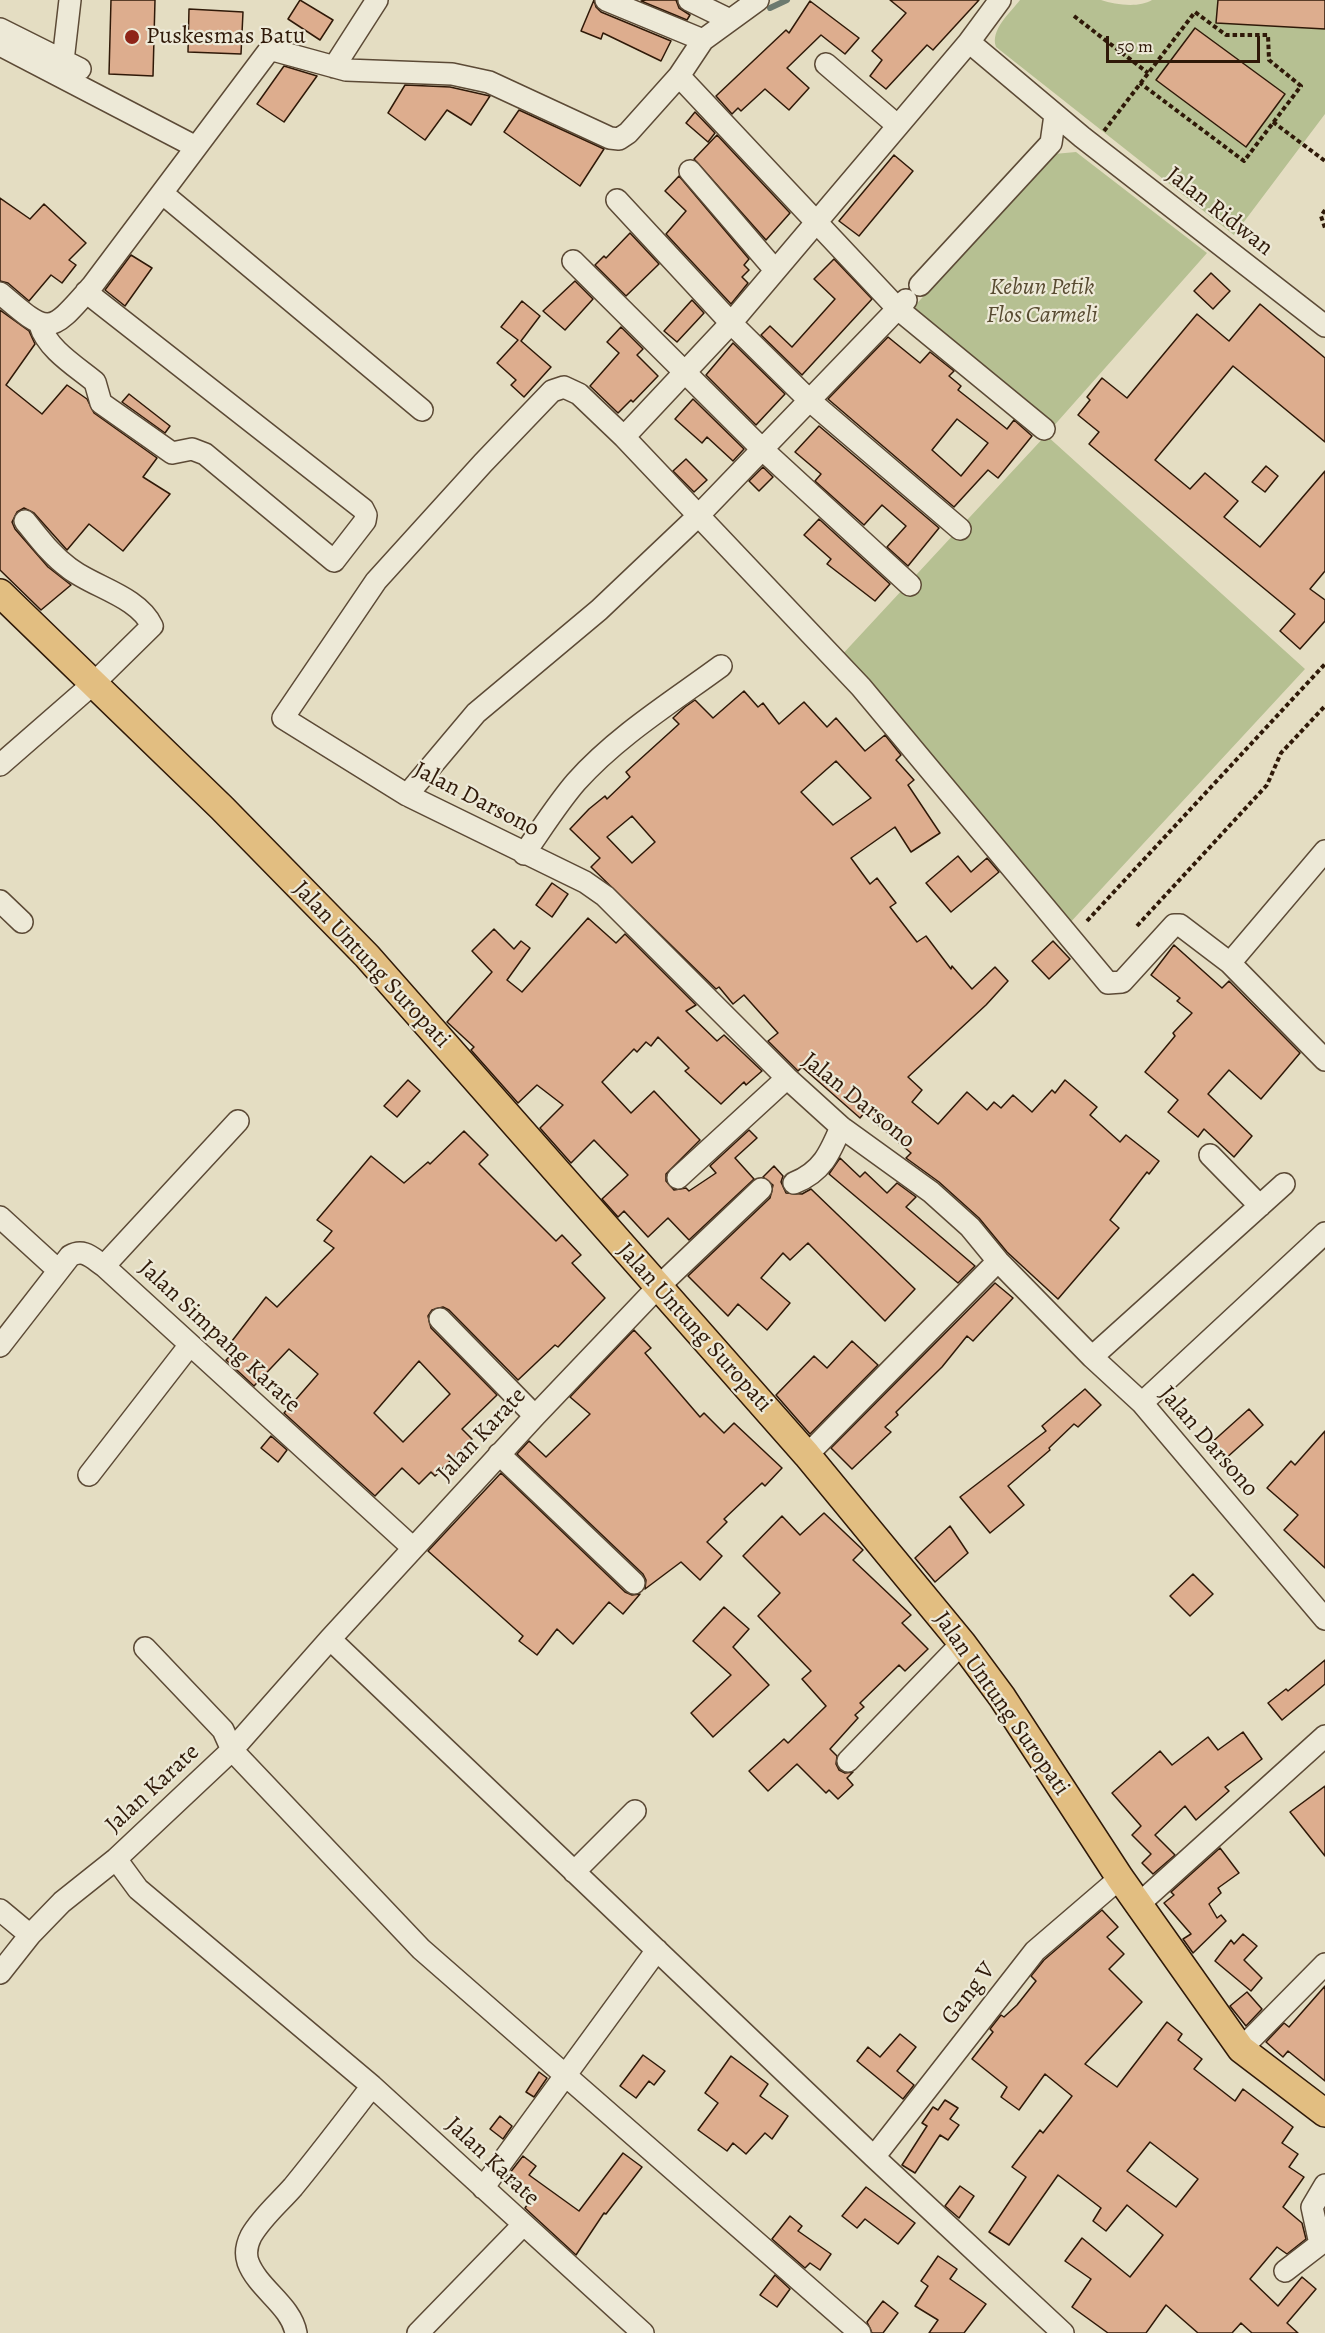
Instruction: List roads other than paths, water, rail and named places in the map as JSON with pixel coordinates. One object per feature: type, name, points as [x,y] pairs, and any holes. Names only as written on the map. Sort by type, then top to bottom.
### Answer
[{"type":"main road","name":"Jalan Untung Suropati","points":[[4,605],[94,683],[367,956],[657,1288],[807,1455],[962,1643],[1002,1697],[1120,1878],[1241,2049],[1325,2113]]},
{"type":"street","points":[[63,61],[70,0]]},
{"type":"street","points":[[334,67],[377,0]]},
{"type":"street","points":[[606,0],[704,40]]},
{"type":"street","points":[[689,0],[730,20]]},
{"type":"street","points":[[40,325],[50,326],[59,322],[86,292],[267,53],[279,50],[334,67],[362,71],[452,74],[480,80],[610,138],[619,139],[628,133],[679,76],[704,40],[758,0]]},
{"type":"street","points":[[1000,0],[969,42],[730,323],[624,437],[697,517],[861,687],[1108,983],[1122,982],[1174,925],[1185,927],[1230,963],[1322,1049]]},
{"type":"street","points":[[0,29],[175,119]]},
{"type":"street","name":"Jalan Ridwan","points":[[969,42],[1087,142],[1325,326]]},
{"type":"street","points":[[0,45],[196,147]]},
{"type":"street","points":[[826,64],[898,126]]},
{"type":"street","points":[[679,76],[816,222],[908,298],[1044,429]]},
{"type":"street","points":[[406,795],[476,713],[599,610],[697,517],[908,298],[1051,143],[1055,115]]},
{"type":"street","points":[[1051,143],[1087,142]]},
{"type":"street","points":[[690,171],[775,270]]},
{"type":"street","points":[[162,193],[422,410]]},
{"type":"street","points":[[617,200],[730,323],[809,400],[960,529]]},
{"type":"street","points":[[573,261],[762,450],[910,585]]},
{"type":"street","points":[[0,293],[40,325],[43,334],[54,347],[95,382],[98,396],[107,408],[172,453],[192,448],[205,454],[334,561],[365,521],[366,515],[363,509],[86,292]]},
{"type":"street","name":"Jalan Darsono","points":[[624,437],[579,394],[564,387],[552,391],[483,462],[376,581],[283,718],[406,795],[585,882],[605,896],[787,1078],[841,1127],[931,1192],[970,1227],[998,1260],[1092,1357],[1142,1403],[1325,1619]]},
{"type":"street","points":[[0,765],[94,683],[152,626],[148,618],[134,606],[70,570],[54,556],[25,521]]},
{"type":"street","points":[[524,854],[567,793],[594,764],[662,709],[721,666]]},
{"type":"street","points":[[1230,963],[1325,851]]},
{"type":"street","points":[[0,901],[22,922]]},
{"type":"street","points":[[678,1178],[787,1078]]},
{"type":"street","points":[[104,1266],[238,1121]]},
{"type":"street","points":[[794,1183],[807,1178],[826,1161],[841,1127]]},
{"type":"street","points":[[1210,1155],[1260,1206]]},
{"type":"street","points":[[1092,1357],[1284,1184]]},
{"type":"street","name":"Jalan Karate","points":[[643,2333],[372,2086],[138,1889],[116,1858],[232,1750],[499,1454],[657,1288],[761,1189]]},
{"type":"street","points":[[0,1217],[58,1270]]},
{"type":"street","points":[[1142,1403],[1325,1233]]},
{"type":"street","name":"Jalan Simpang Karate","points":[[0,1346],[70,1256],[77,1252],[86,1253],[104,1266],[413,1548]]},
{"type":"street","points":[[807,1455],[998,1260]]},
{"type":"street","points":[[440,1319],[535,1416]]},
{"type":"street","points":[[89,1475],[189,1346]]},
{"type":"street","points":[[499,1454],[634,1583]]},
{"type":"street","points":[[330,1639],[874,2157],[1063,2333]]},
{"type":"street","points":[[848,1761],[962,1643]]},
{"type":"street","points":[[145,1648],[223,1730],[232,1750],[421,1949],[565,2078],[860,2333]]},
{"type":"street","points":[[1139,1904],[1325,1736]]},
{"type":"street","points":[[574,1872],[635,1811]]},
{"type":"street","points":[[0,1973],[30,1935],[62,1902],[116,1858]]},
{"type":"street","name":"Gang V","points":[[874,2157],[1035,1951],[1120,1878]]},
{"type":"street","points":[[0,1910],[30,1935]]},
{"type":"street","points":[[483,2188],[657,1950]]},
{"type":"street","points":[[1241,2049],[1325,1964]]},
{"type":"street","points":[[296,2333],[294,2325],[284,2311],[260,2284],[247,2260],[246,2246],[265,2217],[292,2188],[372,2086]]},
{"type":"street","points":[[1286,2271],[1320,2244],[1312,2207],[1325,2185]]},
{"type":"street","points":[[418,2333],[523,2225]]},
{"type":"waterway","points":[[770,8],[787,0]]},
{"type":"place","name":"Puskesmas Batu","points":[[132,37]]},
{"type":"park label","name":"Kebun Petik Flos Carmeli","points":[[1042,302]]}]
